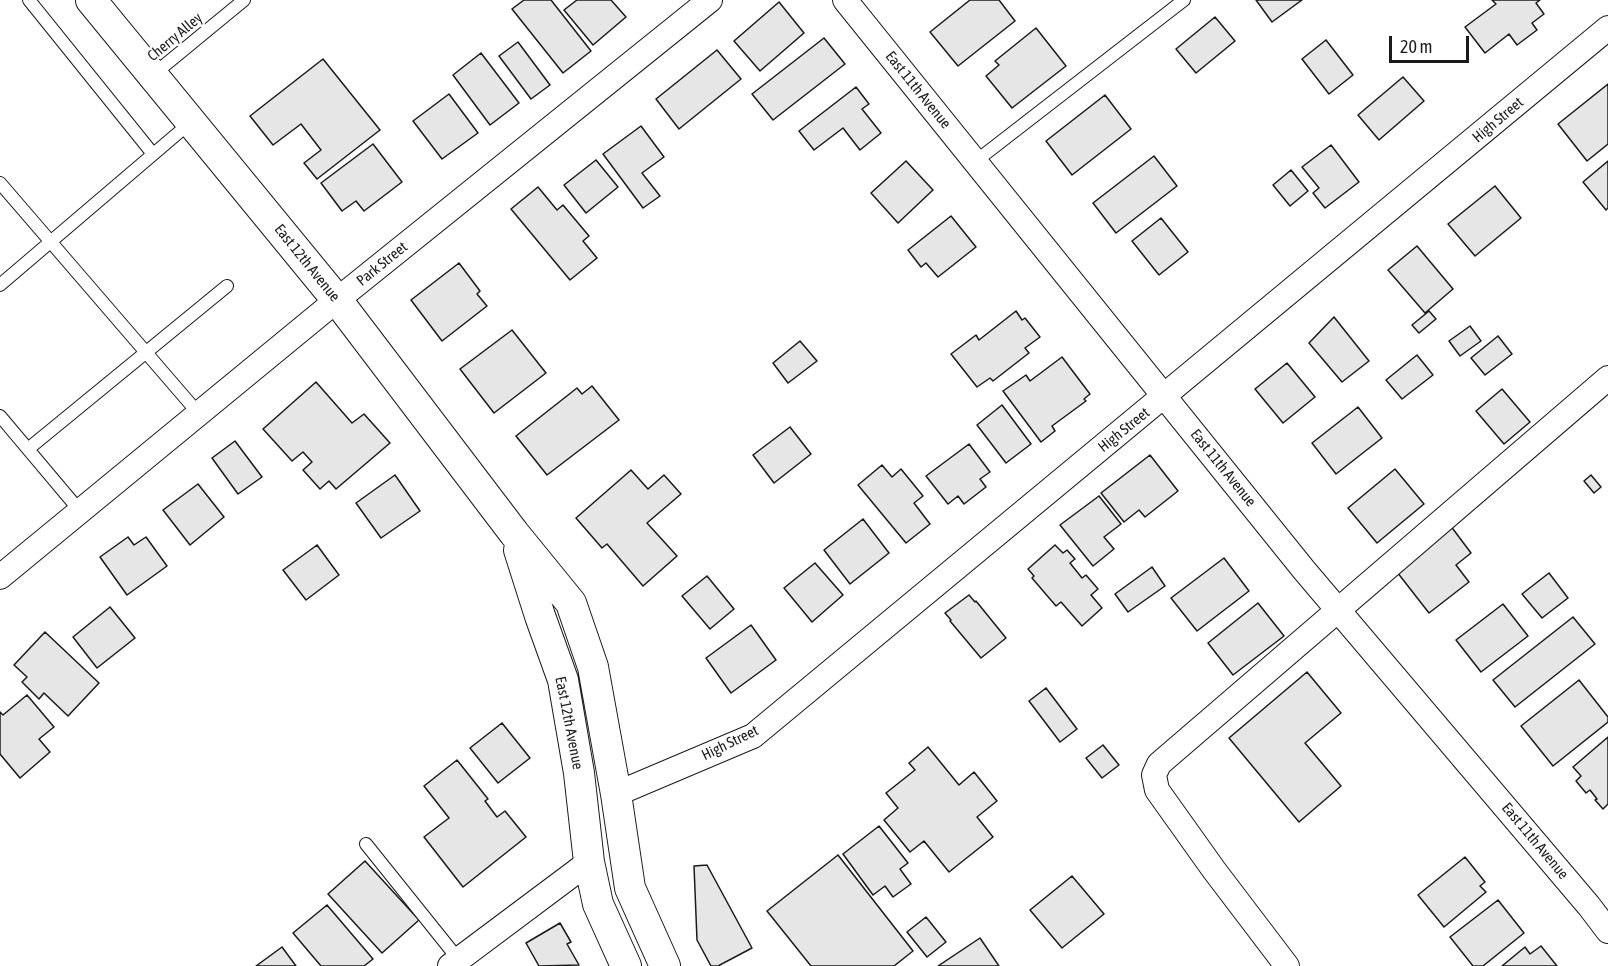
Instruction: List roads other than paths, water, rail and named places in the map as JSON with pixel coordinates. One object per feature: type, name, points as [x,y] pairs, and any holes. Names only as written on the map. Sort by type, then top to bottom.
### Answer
[{"type":"street","name":"East 12th Avenue","points":[[91,0],[337,300],[514,533],[571,603],[593,667],[630,888],[665,966]]},
{"type":"street","name":"Park Street","points":[[0,577],[337,300],[710,0]]},
{"type":"street","name":"East 11th Avenue","points":[[845,0],[1305,570],[1608,931]]},
{"type":"street","name":"High Street","points":[[616,794],[753,735],[1166,396],[1608,28]]},
{"type":"street","points":[[1287,966],[1161,798],[1155,787],[1155,775],[1159,764],[1608,378]]},
{"type":"street","name":"East 12th Avenue","points":[[514,533],[562,680],[579,773],[589,862],[598,904],[626,966]]},
{"type":"street","points":[[460,962],[589,862]]},
{"type":"lane","points":[[29,0],[153,154]]},
{"type":"lane","name":"Cherry Alley","points":[[153,75],[244,0]]},
{"type":"lane","points":[[976,161],[1184,0]]},
{"type":"lane","points":[[0,285],[191,122]]},
{"type":"lane","points":[[2,190],[50,241],[199,414]]},
{"type":"lane","points":[[28,449],[227,286]]},
{"type":"lane","points":[[0,416],[80,511]]},
{"type":"lane","points":[[366,844],[460,962]]}]
